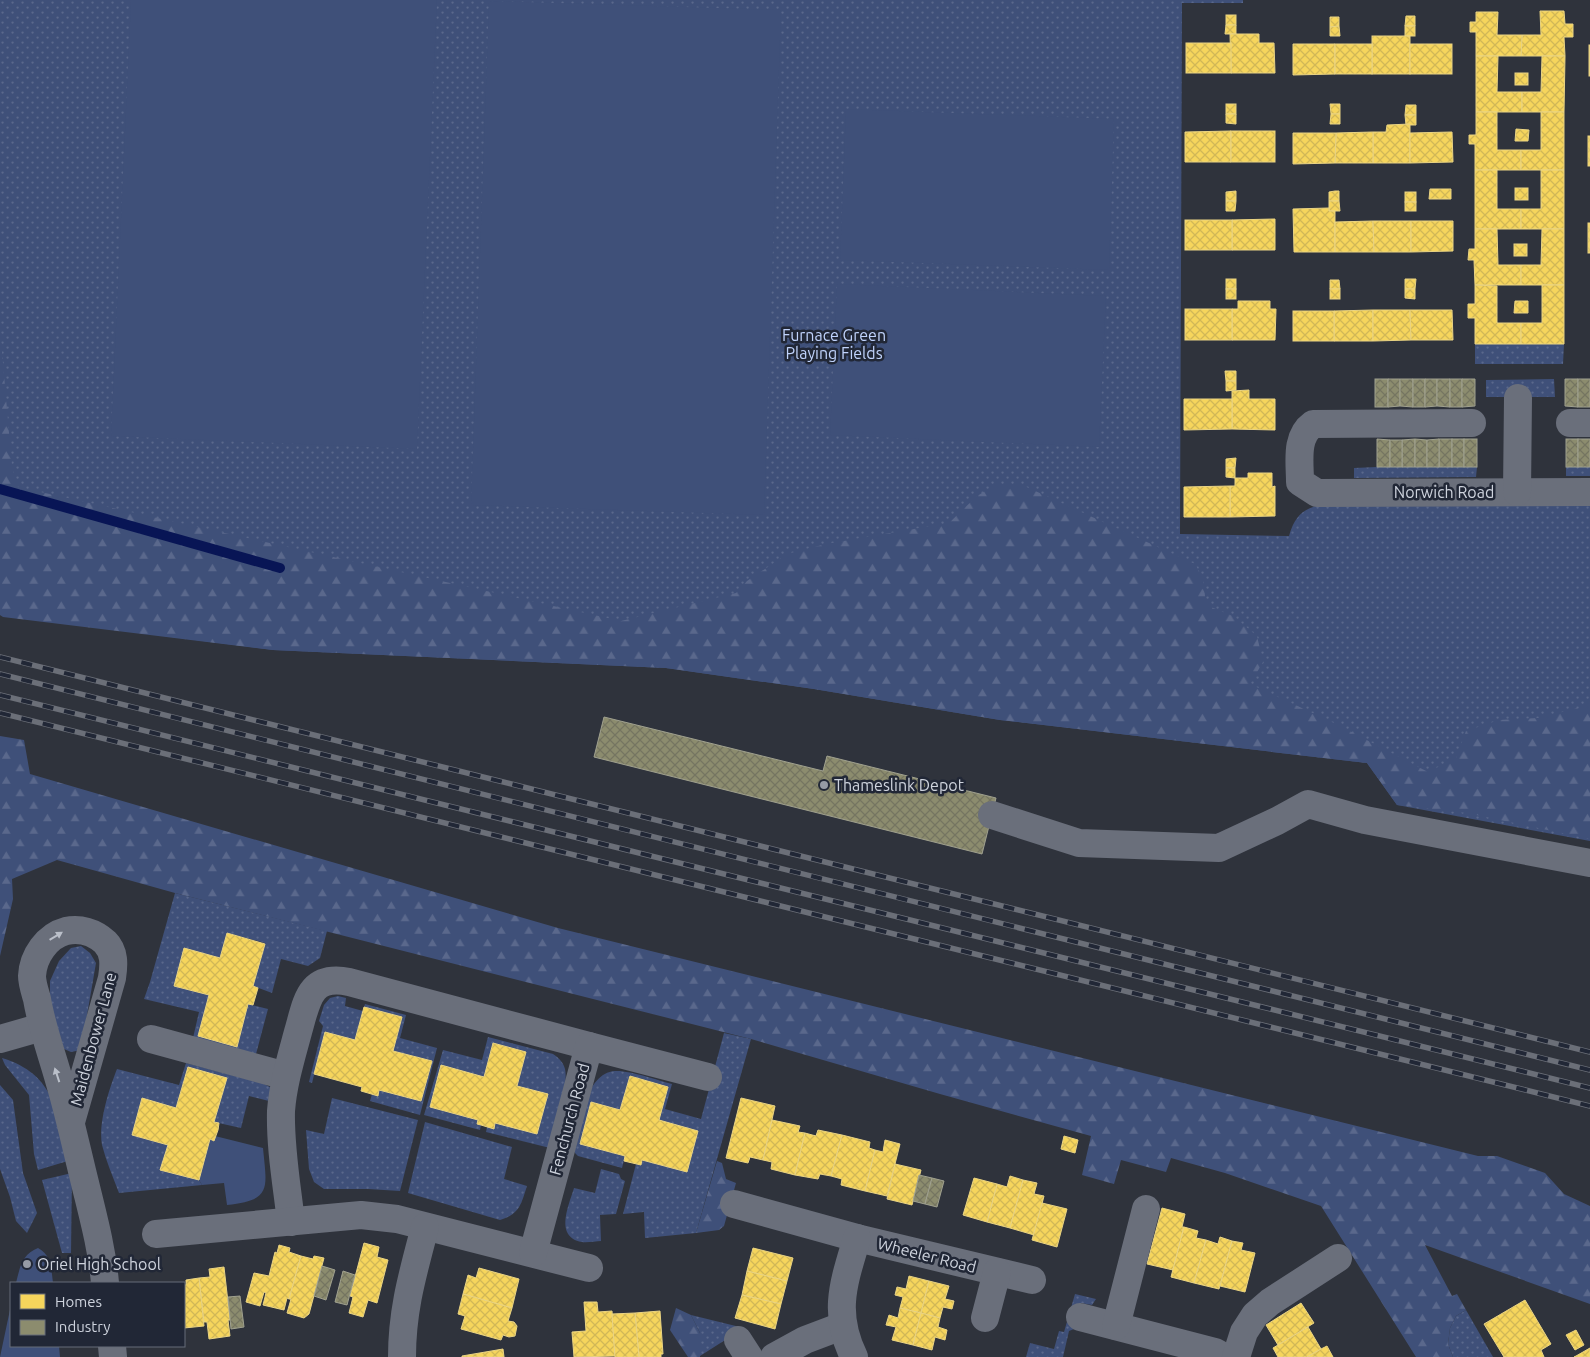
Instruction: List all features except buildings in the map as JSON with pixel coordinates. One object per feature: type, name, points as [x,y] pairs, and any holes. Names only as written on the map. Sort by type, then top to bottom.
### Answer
[{"type":"street","points":[[1517,492],[1518,398]]},
{"type":"street","name":"Norwich Road","points":[[1472,423],[1313,424],[1306,429],[1301,441],[1300,482],[1317,493],[1590,492]]},
{"type":"street","points":[[992,816],[1079,843],[1219,848],[1277,821],[1308,804],[1365,820],[1590,863]]},
{"type":"street","name":"Maidenbower Lane","points":[[70,1122],[112,978],[114,965],[112,954],[106,943],[96,935],[83,930],[69,930],[55,935],[43,946],[32,976],[42,1027],[61,1086],[70,1122],[102,1257],[105,1282]]},
{"type":"street","points":[[291,1222],[282,1145],[281,1111],[286,1076],[306,1001],[315,988],[325,981],[336,979],[589,1046]]},
{"type":"street","points":[[0,1038],[42,1027]]},
{"type":"street","points":[[151,1039],[286,1076]]},
{"type":"street","name":"Fenchurch Road","points":[[533,1253],[589,1046],[708,1077]]},
{"type":"street","name":"Wheeler Road","points":[[734,1204],[857,1238],[1032,1280]]},
{"type":"street","points":[[1116,1326],[1146,1209]]},
{"type":"street","points":[[156,1234],[361,1215],[397,1219],[589,1268]]},
{"type":"street","points":[[402,1357],[402,1328],[407,1294],[425,1227]]},
{"type":"street","name":"Wheeler Road","points":[[854,1357],[842,1326],[841,1305],[843,1287],[857,1238]]},
{"type":"street","points":[[1236,1357],[1244,1332],[1255,1315],[1270,1302],[1338,1258]]},
{"type":"street","name":"Wheeler Road","points":[[985,1318],[997,1272]]},
{"type":"street","points":[[1080,1317],[1215,1352],[1224,1357]]},
{"type":"street","points":[[774,1357],[806,1340],[842,1326]]},
{"type":"green space","name":"Furnace Green Playing Fields","points":[[0,0],[1243,0],[1243,3],[1182,3],[1180,534],[1289,536],[1300,514],[1310,508],[1323,504],[1590,505],[1590,841],[1397,805],[1367,763],[1000,720],[814,689],[666,668],[273,650],[0,615]]},
{"type":"green space","points":[[131,0],[437,0],[417,449],[111,436]]},
{"type":"green space","points":[[489,1],[781,10],[764,515],[471,505]]},
{"type":"green space","points":[[846,109],[1114,119],[1109,270],[840,260]]},
{"type":"green space","points":[[837,284],[1106,296],[1099,447],[830,435]]},
{"type":"green space","points":[[0,329],[12,467],[18,487],[621,621],[736,593],[747,581],[787,554],[826,544],[949,523],[977,496],[997,484],[1020,484],[1195,564],[1203,578],[1206,605],[1233,616],[1257,636],[1263,662],[1250,684],[1334,723],[1428,772],[1456,758],[1466,731],[1499,720],[1538,718],[1590,705],[1590,839],[1467,813],[1397,805],[1367,763],[1000,720],[814,689],[666,668],[273,650],[3,617],[0,615]]},
{"type":"green space","points":[[1475,344],[1564,344],[1563,364],[1475,364]]},
{"type":"green space","points":[[1554,379],[1555,397],[1486,397],[1486,380]]},
{"type":"green space","points":[[1477,467],[1476,477],[1354,478],[1354,468]]},
{"type":"green space","points":[[1566,467],[1590,467],[1590,476],[1566,476]]},
{"type":"green space","points":[[0,736],[24,740],[30,774],[558,928],[1478,1156],[1497,1156],[1545,1173],[1564,1194],[1590,1206],[1590,1304],[1425,1245],[1452,1296],[1457,1294],[1466,1310],[1456,1316],[1450,1328],[1448,1344],[1453,1357],[1416,1357],[1321,1206],[1225,1173],[1171,1158],[1166,1172],[1121,1160],[1114,1184],[1082,1175],[1091,1136],[751,1039],[175,893],[57,860],[12,879],[13,899],[0,956]]},
{"type":"green space","points":[[175,893],[327,931],[320,958],[308,966],[281,959],[272,993],[253,986],[265,943],[227,933],[220,958],[174,986],[209,995],[198,1036],[237,1047],[248,1004],[268,1009],[256,1054],[193,1038],[199,1012],[144,999]]},
{"type":"green space","points":[[81,946],[90,953],[96,963],[81,1050],[71,1052],[64,1049],[50,1005],[50,981],[59,961],[71,948]]},
{"type":"green space","points":[[338,996],[346,998],[345,1006],[363,1011],[355,1040],[325,1032],[312,1083],[309,1082],[323,1026],[319,1021],[324,1005],[330,998]]},
{"type":"green space","points":[[365,1004],[406,1015],[400,1038],[437,1048],[420,1115],[370,1101],[372,1094],[378,1096],[379,1090],[421,1101],[432,1061],[393,1051],[402,1017],[364,1007]]},
{"type":"green space","points":[[724,1033],[751,1039],[696,1233],[645,1238],[644,1212],[623,1214],[636,1164],[641,1165],[659,1120],[668,1087],[630,1076],[620,1110],[591,1102],[580,1144],[625,1156],[622,1168],[578,1156],[575,1153],[574,1148],[582,1114],[590,1090],[605,1074],[615,1071],[628,1072],[672,1084],[665,1109],[701,1119]]},
{"type":"green space","points":[[488,1037],[553,1054],[563,1064],[566,1077],[565,1086],[550,1148],[486,1132],[487,1127],[494,1128],[495,1123],[547,1094],[517,1086],[526,1052],[493,1043],[484,1077],[441,1066],[430,1107],[478,1120],[477,1124],[481,1125],[480,1130],[424,1115],[443,1050],[482,1060]]},
{"type":"green space","points":[[2,1058],[20,1065],[33,1074],[43,1085],[57,1111],[71,1160],[38,1170],[34,1154],[29,1095],[5,1065]]},
{"type":"green space","points":[[186,1063],[262,1083],[272,1088],[273,1102],[249,1096],[241,1128],[214,1122],[226,1078],[188,1067],[176,1108],[142,1099],[132,1135],[168,1145],[161,1170],[199,1180],[202,1185],[119,1193],[101,1137],[105,1107],[117,1069],[179,1085]]},
{"type":"green space","points":[[0,1085],[13,1100],[23,1173],[37,1213],[27,1233],[16,1221],[0,1169]]},
{"type":"green space","points":[[332,1098],[418,1120],[400,1191],[324,1189],[314,1182],[309,1169],[306,1130],[324,1134]]},
{"type":"green space","points":[[425,1122],[512,1147],[504,1179],[527,1186],[519,1208],[512,1215],[500,1220],[408,1193]]},
{"type":"green space","points":[[215,1136],[263,1148],[265,1183],[259,1196],[242,1203],[227,1205],[224,1183],[202,1185],[199,1180],[210,1139],[214,1140]]},
{"type":"green space","points":[[717,1161],[722,1163],[726,1179],[736,1183],[724,1226],[719,1230],[696,1233]]},
{"type":"green space","points":[[601,1169],[619,1174],[621,1179],[625,1181],[616,1214],[600,1215],[601,1241],[582,1242],[573,1239],[568,1234],[566,1227],[567,1211],[574,1188],[595,1193]]},
{"type":"green space","points":[[72,1173],[71,1253],[62,1253],[42,1180]]},
{"type":"green space","points":[[38,1248],[46,1255],[51,1267],[53,1282],[16,1282],[20,1266],[25,1257]]},
{"type":"green space","points":[[1075,1294],[1096,1299],[1092,1305],[1081,1303],[1074,1329],[1069,1331],[1063,1357],[1026,1357],[1030,1343],[1054,1349],[1059,1331],[1064,1332]]},
{"type":"green space","points":[[676,1308],[691,1315],[700,1333],[700,1357],[688,1357],[670,1330]]},
{"type":"green space","points":[[10,1310],[10,1347],[59,1347],[60,1357],[0,1357]]},
{"type":"green space","points":[[1466,1310],[1493,1357],[1453,1357],[1448,1344],[1450,1328],[1456,1316]]},
{"type":"green space","points":[[691,1315],[744,1328],[700,1356],[700,1333]]},
{"type":"waterway","points":[[0,489],[280,568]]},
{"type":"railway","points":[[0,657],[1590,1052]]},
{"type":"railway","points":[[0,674],[1590,1070]]},
{"type":"railway","points":[[0,695],[1590,1088]]},
{"type":"railway","points":[[0,713],[1590,1106]]},
{"type":"place","name":"Thameslink Depot","points":[[824,785]]},
{"type":"place","name":"Oriel High School","points":[[27,1264]]}]
